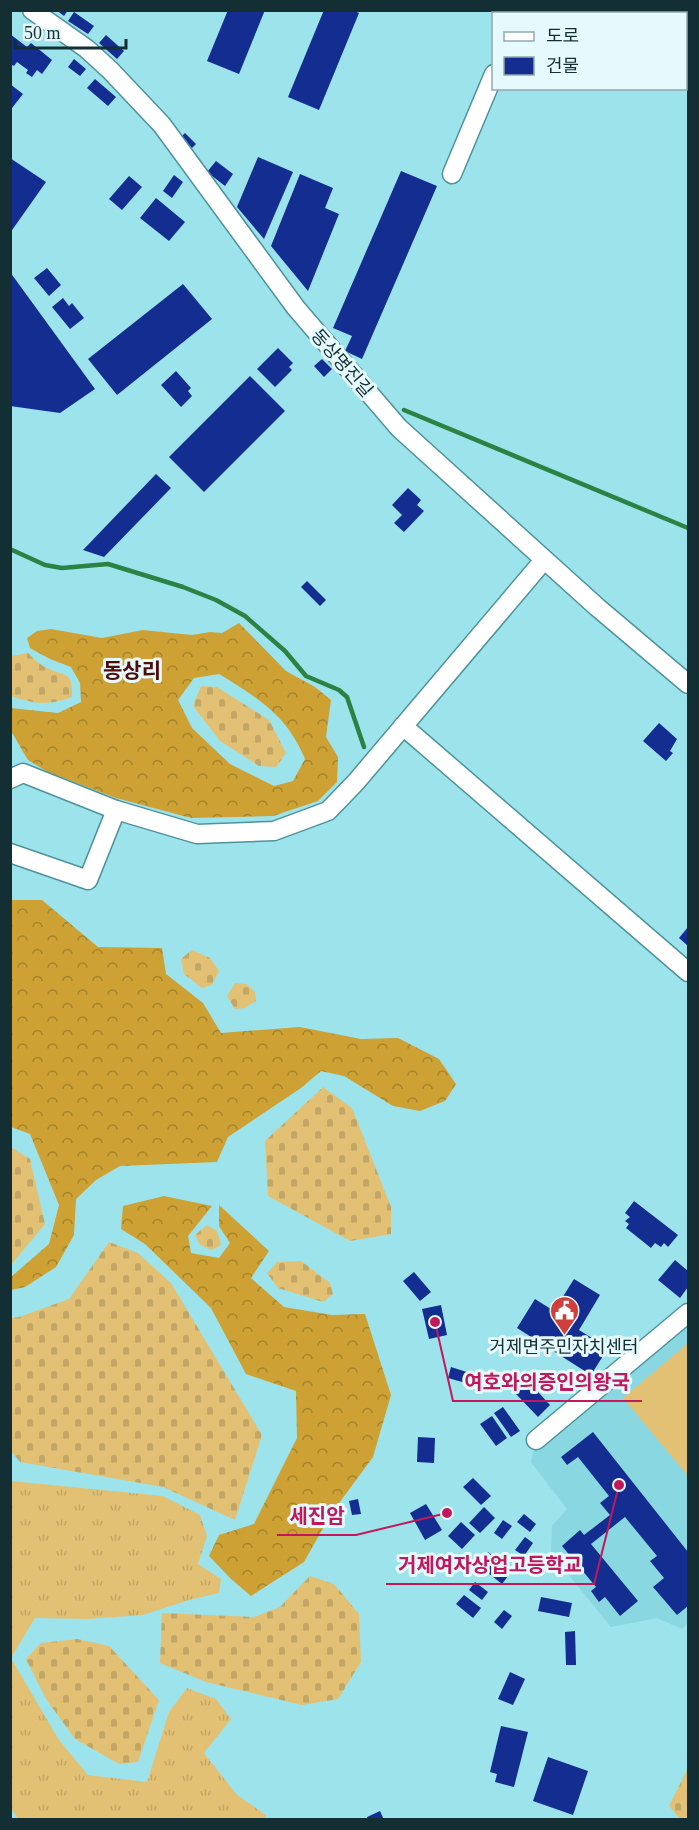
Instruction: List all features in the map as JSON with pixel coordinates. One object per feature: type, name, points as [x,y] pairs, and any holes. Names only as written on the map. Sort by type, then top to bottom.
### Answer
[{"type":"street","name":"동상명진길","points":[[32,10],[87,49],[162,125],[296,308],[399,428],[597,607],[688,684]]},
{"type":"street","points":[[452,174],[492,79]]},
{"type":"street","points":[[10,779],[23,773],[116,810],[196,834],[274,831],[328,811],[356,782],[544,560]]},
{"type":"street","points":[[403,726],[688,972]]},
{"type":"street","points":[[10,853],[88,880],[116,810]]},
{"type":"street","points":[[536,1440],[688,1313]]},
{"type":"shaded area","points":[[688,1313],[688,1623],[682,1629],[657,1618],[611,1627],[551,1553],[552,1526],[567,1509],[531,1462],[536,1440]]},
{"type":"green space","points":[[239,623],[286,671],[315,687],[331,700],[326,737],[338,757],[337,782],[318,801],[273,816],[191,818],[116,798],[48,772],[28,760],[11,731],[11,708],[58,713],[81,702],[80,683],[71,667],[30,648],[27,638],[37,631],[51,629],[102,638],[143,630],[192,635],[222,633]],"holes":[[[219,674],[270,709],[298,744],[305,759],[293,781],[274,786],[230,764],[192,728],[178,700],[194,678]]]},
{"type":"green space","points":[[28,653],[43,666],[68,677],[71,681],[72,697],[41,703],[11,696],[11,656]]},
{"type":"green space","points":[[201,686],[217,687],[269,720],[286,753],[276,767],[259,766],[220,741],[193,706]]},
{"type":"green space","points":[[11,900],[42,900],[98,947],[162,948],[166,974],[203,1003],[221,1033],[300,1027],[361,1039],[398,1038],[439,1059],[456,1084],[445,1101],[420,1111],[393,1106],[344,1076],[321,1071],[301,1088],[228,1137],[217,1162],[120,1166],[96,1180],[76,1199],[74,1235],[56,1267],[25,1287],[11,1290],[11,1277],[49,1244],[59,1205],[30,1134],[11,1127]]},
{"type":"green space","points":[[192,950],[210,958],[219,971],[212,985],[202,988],[184,974],[181,959]]},
{"type":"green space","points":[[235,983],[246,984],[255,992],[256,1001],[245,1008],[235,1009],[227,996]]},
{"type":"green space","points":[[323,1087],[352,1108],[391,1207],[391,1234],[350,1241],[268,1196],[265,1141]]},
{"type":"green space","points":[[11,1147],[30,1159],[45,1224],[11,1265]]},
{"type":"green space","points":[[164,1196],[212,1206],[188,1236],[191,1253],[219,1258],[230,1243],[219,1226],[219,1205],[269,1251],[251,1278],[284,1307],[332,1315],[365,1314],[391,1395],[373,1457],[331,1514],[304,1562],[251,1596],[209,1556],[219,1535],[254,1524],[297,1438],[296,1391],[246,1374],[211,1308],[145,1244],[121,1229],[123,1206]]},
{"type":"green space","points":[[207,1225],[217,1231],[221,1245],[212,1250],[200,1245],[195,1235]]},
{"type":"green space","points":[[109,1242],[138,1253],[171,1283],[262,1435],[235,1520],[163,1487],[20,1462],[11,1451],[11,1318],[69,1299]]},
{"type":"green space","points":[[301,1261],[330,1283],[333,1294],[323,1302],[278,1288],[267,1273],[277,1262]]},
{"type":"green space","points":[[688,1343],[688,1476],[623,1398]]},
{"type":"green space","points":[[11,1481],[163,1496],[200,1515],[207,1536],[198,1564],[221,1579],[219,1593],[143,1615],[87,1619],[35,1618],[11,1658],[59,1740],[88,1775],[147,1782],[169,1712],[187,1688],[216,1699],[231,1719],[204,1753],[237,1795],[266,1815],[265,1819],[18,1819],[10,1807]]},
{"type":"green space","points":[[310,1576],[334,1584],[359,1614],[361,1662],[338,1699],[302,1705],[206,1682],[160,1663],[162,1613],[254,1617],[280,1607]]},
{"type":"green space","points":[[77,1639],[109,1646],[159,1700],[138,1762],[119,1764],[75,1739],[46,1699],[26,1659],[41,1643]]},
{"type":"green space","points":[[688,1768],[688,1819],[680,1819],[669,1806]]},
{"type":"building","points":[[56,10],[68,10],[64,16]]},
{"type":"building","points":[[228,10],[265,10],[239,74],[207,61]]},
{"type":"building","points":[[324,10],[352,10],[359,13],[319,110],[288,97]]},
{"type":"building","points":[[74,12],[94,26],[88,34],[68,21]]},
{"type":"building","points":[[10,34],[27,47],[31,43],[52,60],[42,74],[37,70],[32,77],[26,73],[28,70],[17,62],[14,66],[10,64]]},
{"type":"building","points":[[106,35],[124,51],[117,59],[99,43]]},
{"type":"building","points":[[74,59],[86,69],[80,76],[68,67]]},
{"type":"building","points":[[95,79],[116,97],[108,106],[87,88]]},
{"type":"building","points":[[10,84],[23,94],[12,108],[10,107]]},
{"type":"building","points":[[185,133],[196,144],[192,148],[181,137]]},
{"type":"building","points":[[258,157],[293,172],[264,239],[237,207]]},
{"type":"building","points":[[10,158],[46,182],[10,233]]},
{"type":"building","points":[[216,161],[233,174],[225,186],[207,172]]},
{"type":"building","points":[[401,171],[437,186],[362,359],[345,351],[352,336],[333,328]]},
{"type":"building","points":[[300,174],[333,188],[325,208],[339,214],[308,291],[271,246]]},
{"type":"building","points":[[174,175],[183,182],[172,198],[163,191]]},
{"type":"building","points":[[129,176],[142,187],[122,210],[109,199]]},
{"type":"building","points":[[156,198],[185,222],[169,241],[140,218]]},
{"type":"building","points":[[47,268],[61,285],[49,296],[34,278]]},
{"type":"building","points":[[10,272],[95,389],[60,413],[10,406]]},
{"type":"building","points":[[183,284],[212,319],[117,395],[88,359]]},
{"type":"building","points":[[63,298],[69,306],[72,303],[84,318],[70,329],[52,307]]},
{"type":"building","points":[[278,348],[293,363],[289,367],[292,370],[275,387],[257,369]]},
{"type":"building","points":[[322,359],[332,369],[324,377],[314,366]]},
{"type":"building","points":[[176,371],[191,388],[188,391],[192,396],[181,407],[161,385]]},
{"type":"building","points":[[250,376],[285,411],[204,492],[169,457]]},
{"type":"building","points":[[156,474],[171,488],[104,557],[83,550]]},
{"type":"building","points":[[408,488],[421,500],[417,505],[424,511],[404,532],[394,523],[402,515],[392,505]]},
{"type":"building","points":[[307,581],[326,600],[320,606],[301,587]]},
{"type":"building","points":[[659,723],[677,739],[670,751],[673,753],[666,761],[643,741]]},
{"type":"building","points":[[688,927],[688,946],[679,938]]},
{"type":"building","points":[[634,1201],[678,1235],[668,1247],[664,1243],[661,1247],[655,1243],[651,1248],[626,1228],[629,1224],[625,1221],[630,1217],[625,1213]]},
{"type":"building","points":[[675,1260],[688,1271],[688,1287],[680,1298],[658,1280]]},
{"type":"building","points":[[414,1272],[431,1292],[420,1301],[403,1281]]},
{"type":"building","points":[[574,1279],[600,1295],[579,1330],[608,1348],[591,1375],[517,1328],[535,1299],[554,1311]]},
{"type":"building","points":[[441,1305],[447,1335],[429,1339],[422,1309]]},
{"type":"building","points":[[451,1367],[476,1375],[473,1385],[448,1378]]},
{"type":"building","points":[[529,1382],[550,1405],[538,1417],[516,1394]]},
{"type":"building","points":[[503,1407],[520,1431],[511,1437],[494,1413]]},
{"type":"building","points":[[492,1416],[507,1438],[496,1446],[480,1424]]},
{"type":"building","points":[[593,1432],[688,1552],[688,1606],[677,1615],[653,1587],[664,1578],[650,1561],[657,1556],[625,1517],[591,1544],[638,1601],[620,1616],[605,1597],[599,1602],[591,1591],[596,1587],[562,1546],[580,1530],[584,1535],[610,1515],[600,1503],[609,1496],[578,1457],[567,1465],[561,1457]]},
{"type":"building","points":[[418,1437],[435,1438],[434,1463],[417,1462]]},
{"type":"building","points":[[473,1478],[491,1496],[481,1505],[463,1487]]},
{"type":"building","points":[[358,1499],[361,1514],[352,1515],[349,1501]]},
{"type":"building","points":[[426,1504],[442,1530],[425,1540],[410,1513]]},
{"type":"building","points":[[484,1507],[495,1518],[480,1533],[469,1523]]},
{"type":"building","points":[[524,1514],[536,1524],[530,1532],[517,1522]]},
{"type":"building","points":[[503,1520],[512,1526],[502,1539],[494,1533]]},
{"type":"building","points":[[461,1522],[475,1535],[462,1549],[448,1536]]},
{"type":"building","points":[[525,1537],[533,1543],[524,1556],[515,1550]]},
{"type":"building","points":[[488,1552],[512,1571],[502,1584],[478,1565]]},
{"type":"building","points":[[529,1562],[537,1569],[531,1575],[524,1568]]},
{"type":"building","points":[[475,1582],[488,1592],[482,1600],[469,1590]]},
{"type":"building","points":[[464,1595],[481,1608],[473,1618],[456,1604]]},
{"type":"building","points":[[541,1597],[572,1603],[569,1617],[538,1611]]},
{"type":"building","points":[[504,1610],[512,1616],[502,1629],[494,1622]]},
{"type":"building","points":[[575,1631],[576,1665],[566,1665],[565,1632]]},
{"type":"building","points":[[510,1672],[525,1679],[513,1705],[498,1699]]},
{"type":"building","points":[[501,1726],[528,1732],[514,1787],[495,1782],[497,1774],[490,1772]]},
{"type":"building","points":[[548,1757],[588,1771],[573,1815],[533,1801]]},
{"type":"building","points":[[380,1811],[384,1820],[368,1820],[367,1817]]},
{"type":"waterway","points":[[404,410],[688,528]]},
{"type":"waterway","points":[[10,549],[45,565],[62,568],[108,564],[183,587],[216,600],[245,616],[285,651],[306,676],[339,690],[347,697],[364,747]]},
{"type":"place","name":"여호와의증인의왕국","points":[[435,1322]]},
{"type":"place","name":"거제면주민자치센터","points":[[564,1336]]},
{"type":"place","name":"거제여자상업고등학교","points":[[619,1485]]},
{"type":"place","name":"세진암","points":[[447,1513]]},
{"type":"district","name":"동상리","points":[[132,671]]}]
